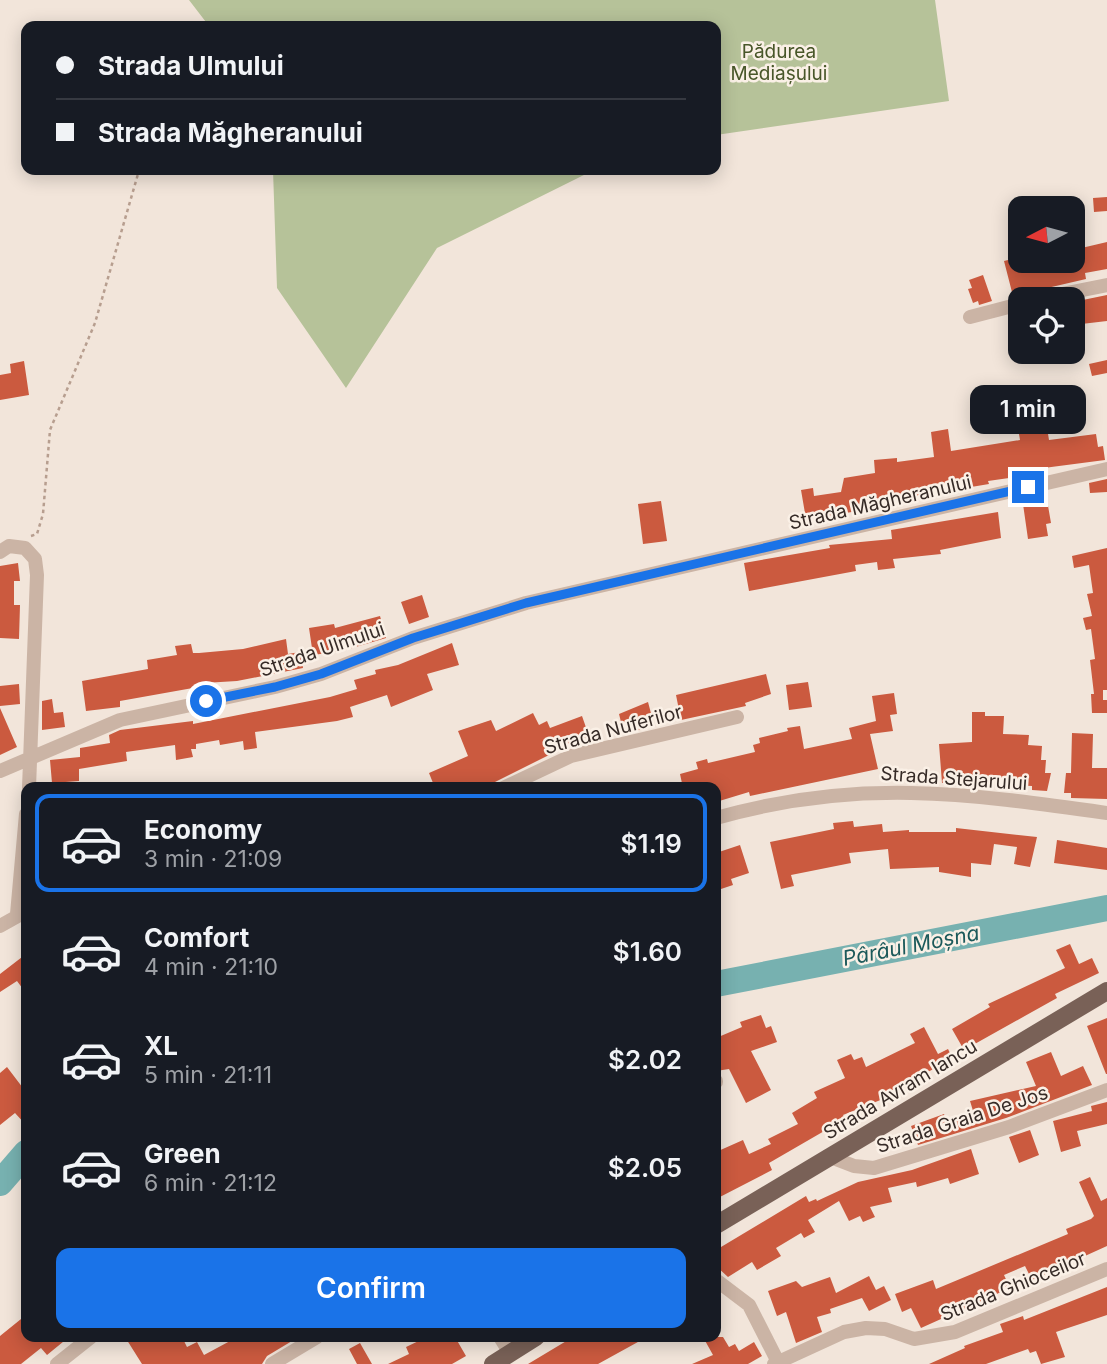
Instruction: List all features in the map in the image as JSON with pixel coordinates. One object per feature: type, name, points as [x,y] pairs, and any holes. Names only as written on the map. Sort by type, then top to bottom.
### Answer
[{"type":"main road","name":"Strada Avram Iancu","points":[[721,1222],[1107,991]]},
{"type":"main road","points":[[493,1364],[528,1342]]},
{"type":"street","points":[[1085,289],[1107,285]]},
{"type":"street","points":[[970,317],[1008,307]]},
{"type":"street","name":"Strada Măgheranului","points":[[661,572],[1107,469]]},
{"type":"street","points":[[4,549],[25,548],[35,559],[37,575],[30,782]]},
{"type":"street","name":"Strada Ulmului","points":[[0,771],[120,720],[275,687],[321,674],[461,622],[661,572]]},
{"type":"street","name":"Strada Nuferilor","points":[[516,782],[570,756],[737,717]]},
{"type":"street","name":"Strada Stejarului","points":[[721,817],[783,800],[853,792],[924,792],[979,796],[1107,813]]},
{"type":"street","points":[[0,926],[21,913]]},
{"type":"street","name":"Strada Graia De Jos","points":[[828,1156],[854,1166],[874,1168],[1009,1127],[1107,1090]]},
{"type":"street","name":"Strada Ghioceilor","points":[[777,1363],[844,1332],[866,1328],[885,1329],[914,1339],[955,1332],[1107,1269]]},
{"type":"street","points":[[721,1284],[749,1305],[777,1363]]},
{"type":"street","points":[[57,1364],[85,1342]]},
{"type":"street","points":[[272,1364],[309,1342]]},
{"type":"street","points":[[503,1342],[510,1353]]},
{"type":"path","points":[[25,548],[31,536],[37,534],[43,514],[50,430],[95,323],[138,175]]},
{"type":"green space","name":"Pădurea Mediașului","points":[[189,0],[935,0],[949,101],[721,134],[721,21],[205,21]]},
{"type":"green space","points":[[273,175],[584,175],[437,248],[346,388],[277,288]]},
{"type":"building","points":[[1107,197],[1107,211],[1094,212],[1093,198]]},
{"type":"building","points":[[1107,242],[1107,269],[1085,273],[1085,247]]},
{"type":"building","points":[[1008,260],[1008,273],[1085,273],[1086,279],[1052,287],[1011,287],[1004,261]]},
{"type":"building","points":[[983,275],[992,301],[979,305],[978,301],[973,303],[968,289],[972,288],[969,280]]},
{"type":"building","points":[[1107,295],[1107,321],[1085,324],[1085,300]]},
{"type":"building","points":[[1107,360],[1107,373],[1092,376],[1089,364]]},
{"type":"building","points":[[24,361],[29,395],[0,400],[0,375],[11,373],[10,364]]},
{"type":"building","points":[[1044,409],[1049,440],[1096,434],[1098,447],[1103,446],[1105,460],[1036,469],[1016,474],[1016,477],[988,481],[989,484],[864,505],[865,510],[806,519],[801,490],[813,488],[814,496],[841,492],[844,478],[875,473],[874,460],[897,458],[897,462],[934,457],[931,432],[948,429],[951,451],[1020,440],[1018,428],[1032,426],[1029,412]]},
{"type":"building","points":[[1107,479],[1107,492],[1090,493],[1089,483]]},
{"type":"building","points":[[1047,500],[1051,523],[1046,524],[1048,536],[1028,539],[1023,504]]},
{"type":"building","points":[[661,501],[667,541],[643,544],[638,504]]},
{"type":"building","points":[[998,512],[1001,538],[940,550],[941,554],[893,559],[895,568],[878,570],[877,562],[855,565],[856,571],[749,591],[744,563],[830,548],[829,545],[892,539],[891,530]]},
{"type":"building","points":[[1107,548],[1107,690],[1103,690],[1103,700],[1107,700],[1107,713],[1092,713],[1091,694],[1094,694],[1090,660],[1095,659],[1091,629],[1086,630],[1083,618],[1092,616],[1087,594],[1093,593],[1089,565],[1074,568],[1072,556]]},
{"type":"building","points":[[18,563],[20,581],[14,581],[14,605],[20,605],[19,639],[0,638],[0,566]]},
{"type":"building","points":[[422,595],[429,617],[409,624],[401,602]]},
{"type":"building","points":[[380,616],[386,638],[342,651],[313,655],[309,628],[334,624],[335,628]]},
{"type":"building","points":[[286,639],[288,654],[300,652],[303,668],[237,681],[204,683],[204,686],[120,701],[120,707],[86,711],[82,681],[148,669],[147,660],[177,655],[175,646],[191,644],[193,653],[199,653],[243,649]]},
{"type":"building","points":[[452,643],[459,665],[427,674],[433,690],[391,707],[387,695],[350,707],[353,717],[255,732],[257,748],[244,750],[243,741],[220,745],[219,740],[196,744],[196,749],[191,749],[193,757],[176,760],[175,745],[126,752],[127,761],[79,769],[79,781],[52,782],[50,760],[80,757],[80,748],[110,743],[109,735],[120,730],[193,721],[193,724],[330,697],[357,689],[354,680],[376,674],[375,670],[398,665]]},
{"type":"building","points":[[766,674],[771,694],[745,703],[746,706],[681,720],[676,695]]},
{"type":"building","points":[[808,682],[812,707],[789,710],[786,685]]},
{"type":"building","points":[[19,684],[20,704],[0,706],[0,686]]},
{"type":"building","points":[[894,693],[897,714],[890,715],[893,731],[870,734],[878,769],[750,796],[749,792],[721,800],[721,782],[682,782],[680,774],[698,769],[696,762],[707,759],[708,763],[755,752],[753,745],[760,743],[759,738],[788,731],[787,728],[800,726],[804,749],[852,739],[849,728],[876,721],[872,696]]},
{"type":"building","points":[[52,699],[54,713],[63,712],[65,727],[42,730],[42,701]]},
{"type":"building","points":[[648,702],[652,717],[644,720],[647,728],[624,734],[619,714]]},
{"type":"building","points":[[0,708],[17,747],[0,755]]},
{"type":"building","points":[[972,712],[985,712],[985,716],[1004,716],[1003,734],[1029,735],[1028,745],[1042,746],[1041,760],[1046,760],[1045,773],[1051,773],[1047,791],[1032,790],[1032,786],[1010,785],[1010,779],[942,783],[939,744],[972,742]]},
{"type":"building","points":[[533,713],[539,725],[547,721],[550,728],[582,716],[589,736],[560,747],[561,749],[495,782],[433,782],[429,773],[468,756],[458,731],[491,720],[496,731]]},
{"type":"building","points":[[1072,733],[1093,734],[1092,768],[1107,768],[1107,799],[1071,798],[1071,793],[1064,793],[1066,773],[1071,773]]},
{"type":"building","points":[[853,821],[854,827],[882,824],[883,832],[956,832],[956,828],[1037,837],[1030,867],[1014,864],[1017,847],[994,844],[991,865],[971,863],[971,877],[939,872],[939,867],[890,869],[888,849],[849,853],[851,863],[791,875],[794,886],[781,889],[770,842],[834,829],[833,823]]},
{"type":"building","points":[[1057,840],[1107,848],[1107,870],[1054,863]]},
{"type":"building","points":[[740,845],[749,873],[731,879],[733,885],[721,889],[721,851]]},
{"type":"building","points":[[1070,944],[1079,964],[1092,958],[1099,973],[1055,994],[1057,998],[964,1050],[952,1029],[990,1007],[988,1004],[1065,968],[1056,950]]},
{"type":"building","points":[[21,958],[21,986],[17,981],[0,992],[0,974]]},
{"type":"building","points":[[761,1015],[766,1028],[771,1026],[777,1042],[751,1051],[771,1090],[746,1103],[729,1069],[721,1070],[721,1036],[742,1027],[740,1022]]},
{"type":"building","points":[[1107,1018],[1107,1074],[1106,1074],[1087,1026]]},
{"type":"building","points":[[924,1027],[938,1054],[948,1049],[953,1059],[881,1096],[883,1099],[843,1115],[845,1119],[769,1163],[772,1170],[721,1196],[721,1150],[743,1140],[749,1154],[771,1144],[768,1139],[798,1124],[792,1113],[817,1098],[814,1092],[845,1078],[837,1060],[851,1054],[854,1060],[862,1057],[866,1067],[915,1043],[910,1034]]},
{"type":"building","points":[[1051,1052],[1061,1076],[1083,1066],[1092,1085],[1006,1118],[918,1145],[911,1126],[944,1114],[947,1122],[974,1114],[970,1101],[1036,1086],[1026,1062]]},
{"type":"building","points":[[7,1067],[21,1085],[21,1120],[15,1113],[0,1125],[0,1073]]},
{"type":"building","points":[[1107,1102],[1107,1124],[1077,1131],[1081,1146],[1061,1152],[1053,1121],[1092,1111],[1091,1106]]},
{"type":"building","points":[[1030,1130],[1039,1155],[1019,1163],[1009,1137]]},
{"type":"building","points":[[971,1149],[979,1174],[950,1184],[948,1178],[917,1187],[916,1182],[888,1188],[892,1202],[870,1207],[875,1217],[863,1222],[860,1216],[849,1221],[839,1201],[808,1220],[815,1232],[804,1238],[801,1233],[776,1248],[781,1256],[757,1270],[752,1262],[728,1277],[721,1271],[721,1247],[806,1196],[809,1202],[816,1199],[817,1201],[858,1182],[912,1170]]},
{"type":"building","points":[[1090,1177],[1101,1201],[1107,1198],[1107,1246],[1032,1280],[1025,1266],[1004,1275],[1010,1288],[921,1328],[911,1308],[902,1312],[895,1294],[933,1280],[936,1289],[1068,1234],[1066,1229],[1091,1219],[1094,1216],[1079,1182]]},
{"type":"building","points":[[869,1276],[876,1290],[884,1286],[891,1300],[869,1311],[862,1298],[830,1309],[831,1313],[817,1317],[822,1332],[796,1343],[786,1312],[777,1316],[768,1291],[796,1281],[802,1287],[830,1277],[836,1293]]},
{"type":"building","points":[[1107,1287],[1107,1315],[1056,1332],[1065,1357],[1041,1364],[1036,1351],[1030,1353],[1028,1349],[986,1364],[929,1364],[965,1348],[964,1346],[1003,1332],[1000,1324],[1023,1316],[1024,1320]]},
{"type":"building","points":[[21,1319],[21,1342],[63,1342],[47,1355],[41,1348],[21,1364],[0,1364],[0,1336]]},
{"type":"building","points":[[723,1337],[729,1347],[735,1344],[739,1351],[754,1342],[762,1356],[748,1364],[692,1364],[713,1355],[706,1342],[721,1342]]},
{"type":"building","points":[[128,1342],[184,1342],[187,1347],[197,1342],[204,1355],[228,1342],[290,1342],[267,1356],[262,1364],[142,1364]]},
{"type":"building","points":[[416,1342],[458,1342],[466,1356],[452,1364],[388,1364],[409,1354],[406,1347]]},
{"type":"building","points":[[565,1342],[638,1342],[598,1364],[528,1364]]},
{"type":"building","points":[[360,1343],[372,1364],[357,1364],[349,1349]]},
{"type":"waterway","name":"Pârâul Moșna","points":[[721,983],[1107,908]]},
{"type":"waterway","name":"Pârâul Moșna","points":[[0,1183],[21,1159]]},
{"type":"route","points":[[206,701],[275,687],[321,674],[413,638],[526,603],[1028,487]]}]
